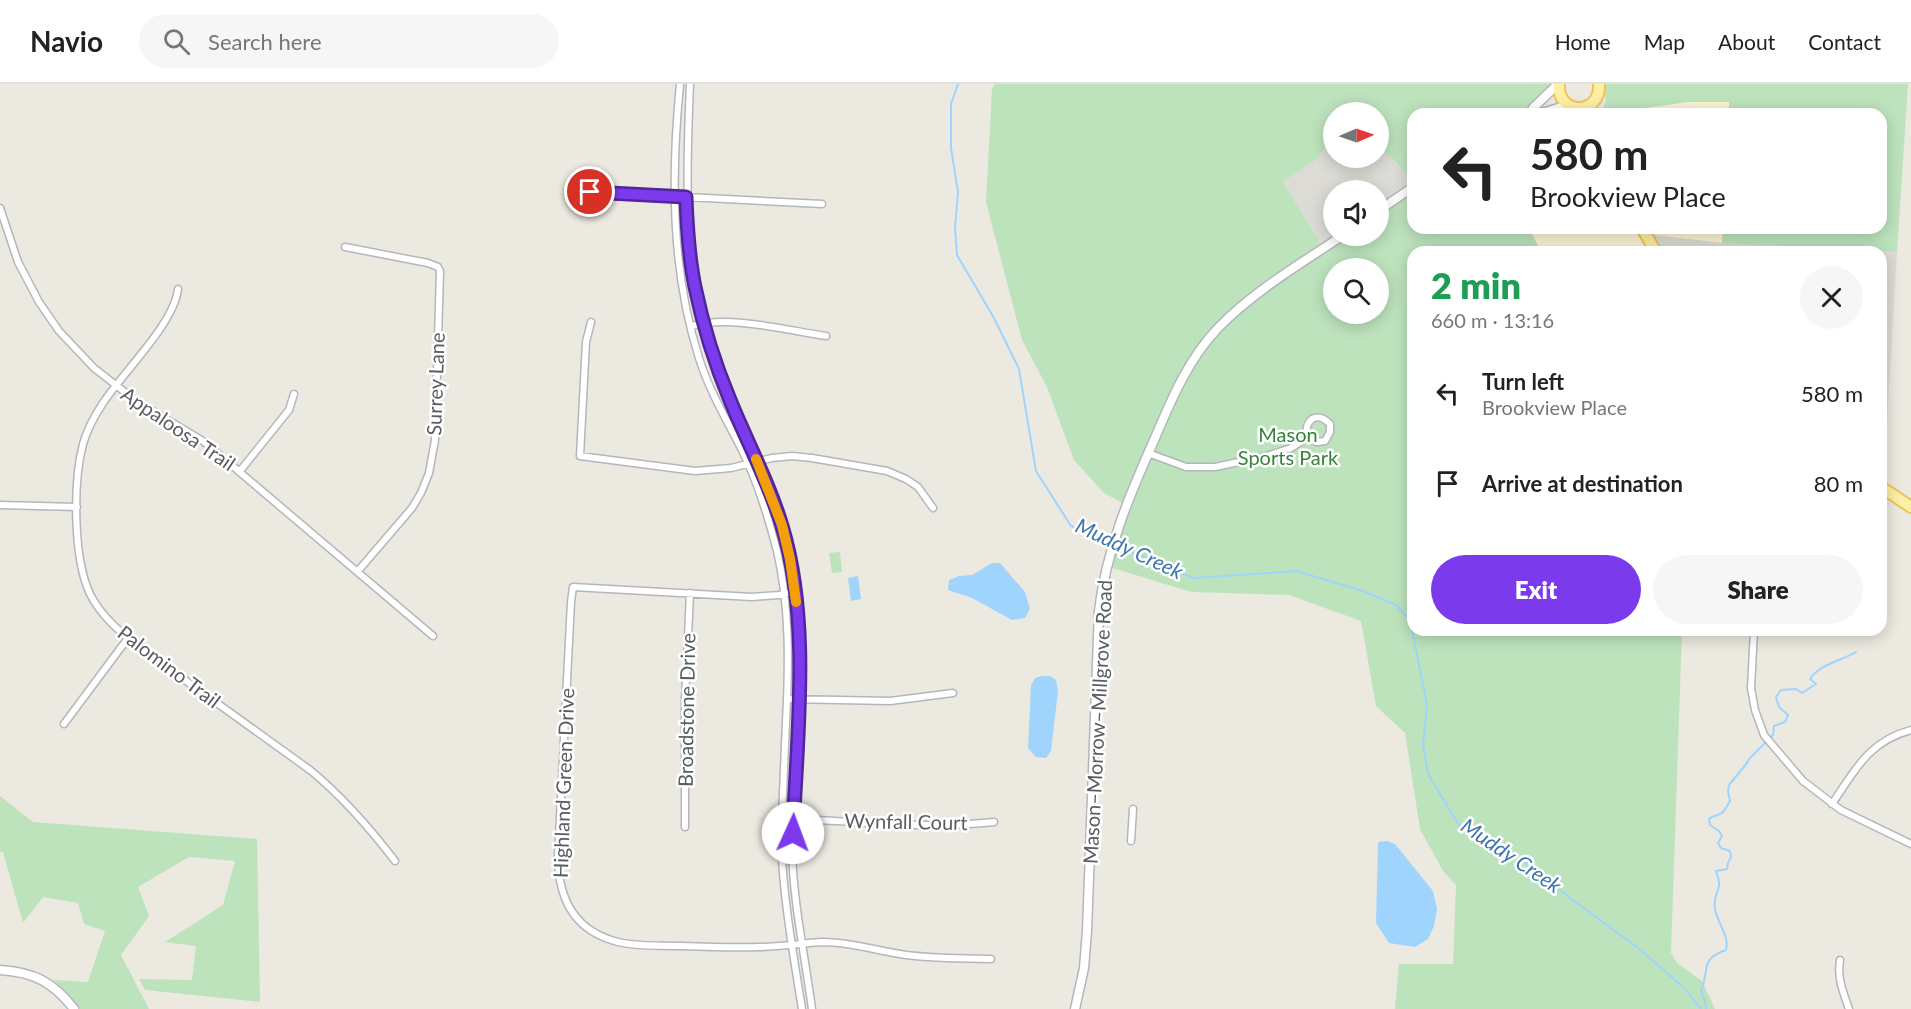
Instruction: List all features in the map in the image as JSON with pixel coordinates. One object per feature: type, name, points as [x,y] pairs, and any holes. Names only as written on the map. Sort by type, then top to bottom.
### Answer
[{"type":"main road","points":[[1559,84],[1561,98],[1572,108]]},
{"type":"main road","points":[[1595,108],[1599,84]]},
{"type":"main road","points":[[1582,108],[1595,101]]},
{"type":"main road","points":[[1887,491],[1911,507]]},
{"type":"street","points":[[680,84],[675,196],[678,261],[699,358],[722,413],[748,464],[772,534],[784,594],[788,652],[782,863],[791,945],[802,1009]]},
{"type":"street","points":[[690,84],[686,197],[695,287],[711,347],[730,400],[782,525],[790,559],[799,647],[793,864],[812,1009]]},
{"type":"street","points":[[1533,108],[1559,84]]},
{"type":"street","points":[[1389,203],[1407,191]]},
{"type":"street","points":[[590,192],[822,204]]},
{"type":"street","name":"Appaloosa Trail","points":[[0,208],[18,262],[39,303],[74,348],[94,368],[135,400],[194,435],[240,471],[433,636]]},
{"type":"street","name":"Mason–Morrow–Millgrove Road","points":[[1075,1009],[1084,968],[1088,931],[1100,611],[1106,566],[1118,528],[1178,387],[1197,355],[1216,330],[1245,303],[1328,246]]},
{"type":"street","name":"Surrey Lane","points":[[345,247],[428,263],[438,267],[441,271],[435,440],[429,473],[421,494],[412,508],[358,571]]},
{"type":"street","name":"Palomino Trail","points":[[178,289],[176,300],[166,320],[98,411],[84,442],[77,507],[78,556],[85,583],[105,617],[128,638],[332,788],[360,816],[395,861]]},
{"type":"street","points":[[591,322],[586,342],[580,456],[695,471],[731,468],[757,461],[792,456],[887,471],[918,487],[933,508]]},
{"type":"street","points":[[692,326],[704,322],[724,322],[826,336]]},
{"type":"street","points":[[240,471],[289,410],[294,394]]},
{"type":"street","points":[[1312,419],[1324,419],[1330,424],[1330,432],[1325,441],[1317,442],[1307,438],[1307,425],[1312,419]]},
{"type":"street","points":[[1148,453],[1186,467],[1215,467],[1267,456],[1291,448],[1307,438]]},
{"type":"street","points":[[0,505],[77,507]]},
{"type":"street","name":"Highland Green Drive","points":[[794,592],[752,597],[573,587],[558,856],[559,882],[566,903],[582,924],[591,931],[618,942],[639,945],[734,947],[824,942],[862,945],[900,954],[991,959]]},
{"type":"street","name":"Broadstone Drive","points":[[685,826],[685,712],[690,593]]},
{"type":"street","points":[[1754,636],[1751,688],[1755,710],[1764,735],[1803,781],[1832,804],[1911,844]]},
{"type":"street","points":[[64,724],[128,638]]},
{"type":"street","points":[[787,699],[880,701],[952,693]]},
{"type":"street","points":[[1832,804],[1873,748],[1896,734],[1911,730]]},
{"type":"street","points":[[1131,841],[1133,808]]},
{"type":"street","name":"Wynfall Court","points":[[782,819],[925,825],[994,822]]},
{"type":"street","points":[[1840,960],[1838,971],[1840,982],[1849,1009]]},
{"type":"street","points":[[0,970],[24,973],[44,981],[59,992],[74,1009]]},
{"type":"shaded area","points":[[1688,102],[1729,102],[1729,108],[1651,108]]},
{"type":"shaded area","points":[[1323,151],[1323,168],[1389,168],[1389,156],[1407,174],[1407,191],[1389,204],[1389,180],[1323,180],[1323,246],[1327,246],[1323,249],[1283,182],[1317,159]]},
{"type":"shaded area","points":[[1532,234],[1646,234],[1653,246],[1538,246]]},
{"type":"shaded area","points":[[1645,234],[1722,243],[1780,246],[1652,246]]},
{"type":"shaded area","points":[[1646,234],[1723,234],[1722,243]]},
{"type":"shaded area","points":[[1887,251],[1897,252],[1887,421]]},
{"type":"green space","name":"Mason Sports Park","points":[[995,84],[1552,84],[1529,108],[1407,108],[1407,174],[1389,156],[1389,102],[1323,102],[1323,151],[1317,159],[1283,182],[1323,248],[1326,246],[1389,246],[1389,204],[1407,191],[1407,234],[1532,234],[1538,246],[1407,246],[1407,636],[1682,636],[1671,953],[1677,963],[1702,981],[1715,1009],[1395,1009],[1399,964],[1453,964],[1456,885],[1443,871],[1420,829],[1405,733],[1376,706],[1361,621],[1289,595],[1191,592],[1106,566],[1126,505],[1104,493],[1074,460],[1047,387],[1022,340],[986,202],[992,89]]},
{"type":"green space","points":[[1604,84],[1908,84],[1897,252],[1887,251],[1887,246],[1780,246],[1722,243],[1723,234],[1887,234],[1887,108],[1729,108],[1729,102],[1688,102],[1644,108],[1602,108],[1606,102]]},
{"type":"green space","points":[[840,552],[842,572],[832,573],[829,553]]},
{"type":"green space","points":[[0,796],[33,822],[257,839],[260,1002],[145,990],[139,979],[192,980],[196,946],[165,942],[223,905],[235,861],[189,857],[138,887],[149,916],[121,955],[149,1009],[80,1009],[54,980],[88,982],[105,931],[84,924],[78,903],[43,897],[23,923],[3,852],[0,852]]},
{"type":"water","points":[[992,563],[1000,563],[1025,592],[1030,609],[1025,618],[1012,620],[972,598],[948,590],[949,580],[972,575]]},
{"type":"water","points":[[858,576],[861,599],[851,601],[848,578]]},
{"type":"water","points":[[1050,676],[1056,680],[1058,691],[1051,751],[1046,758],[1036,757],[1028,748],[1031,685],[1035,678]]},
{"type":"water","points":[[1387,841],[1395,844],[1433,891],[1437,909],[1434,926],[1428,939],[1415,947],[1389,943],[1376,923],[1378,842]]},
{"type":"waterway","name":"Muddy Creek","points":[[958,84],[951,104],[951,148],[958,192],[955,228],[957,255],[994,318],[1019,369],[1036,471],[1071,526],[1193,578],[1296,571],[1360,590],[1396,605],[1407,617]]},
{"type":"waterway","name":"Muddy Creek","points":[[1413,636],[1427,705],[1423,744],[1428,774],[1460,827],[1479,834],[1523,860],[1641,950],[1685,989],[1701,1009]]},
{"type":"waterway","points":[[1706,1009],[1701,991],[1707,966],[1712,957],[1726,950],[1727,945],[1715,909],[1719,883],[1716,871],[1727,869],[1731,857],[1730,851],[1721,848],[1718,843],[1722,836],[1710,825],[1709,819],[1725,810],[1730,801],[1729,785],[1750,758],[1773,735],[1774,726],[1785,722],[1788,715],[1779,707],[1776,697],[1781,690],[1796,689],[1802,693],[1816,684],[1810,679],[1819,670],[1856,652]]},
{"type":"slow traffic","points":[[756,459],[782,525],[796,602]]},
{"type":"route","points":[[590,192],[686,197],[695,287],[711,347],[730,400],[782,525],[790,559],[799,647],[793,833]]}]
